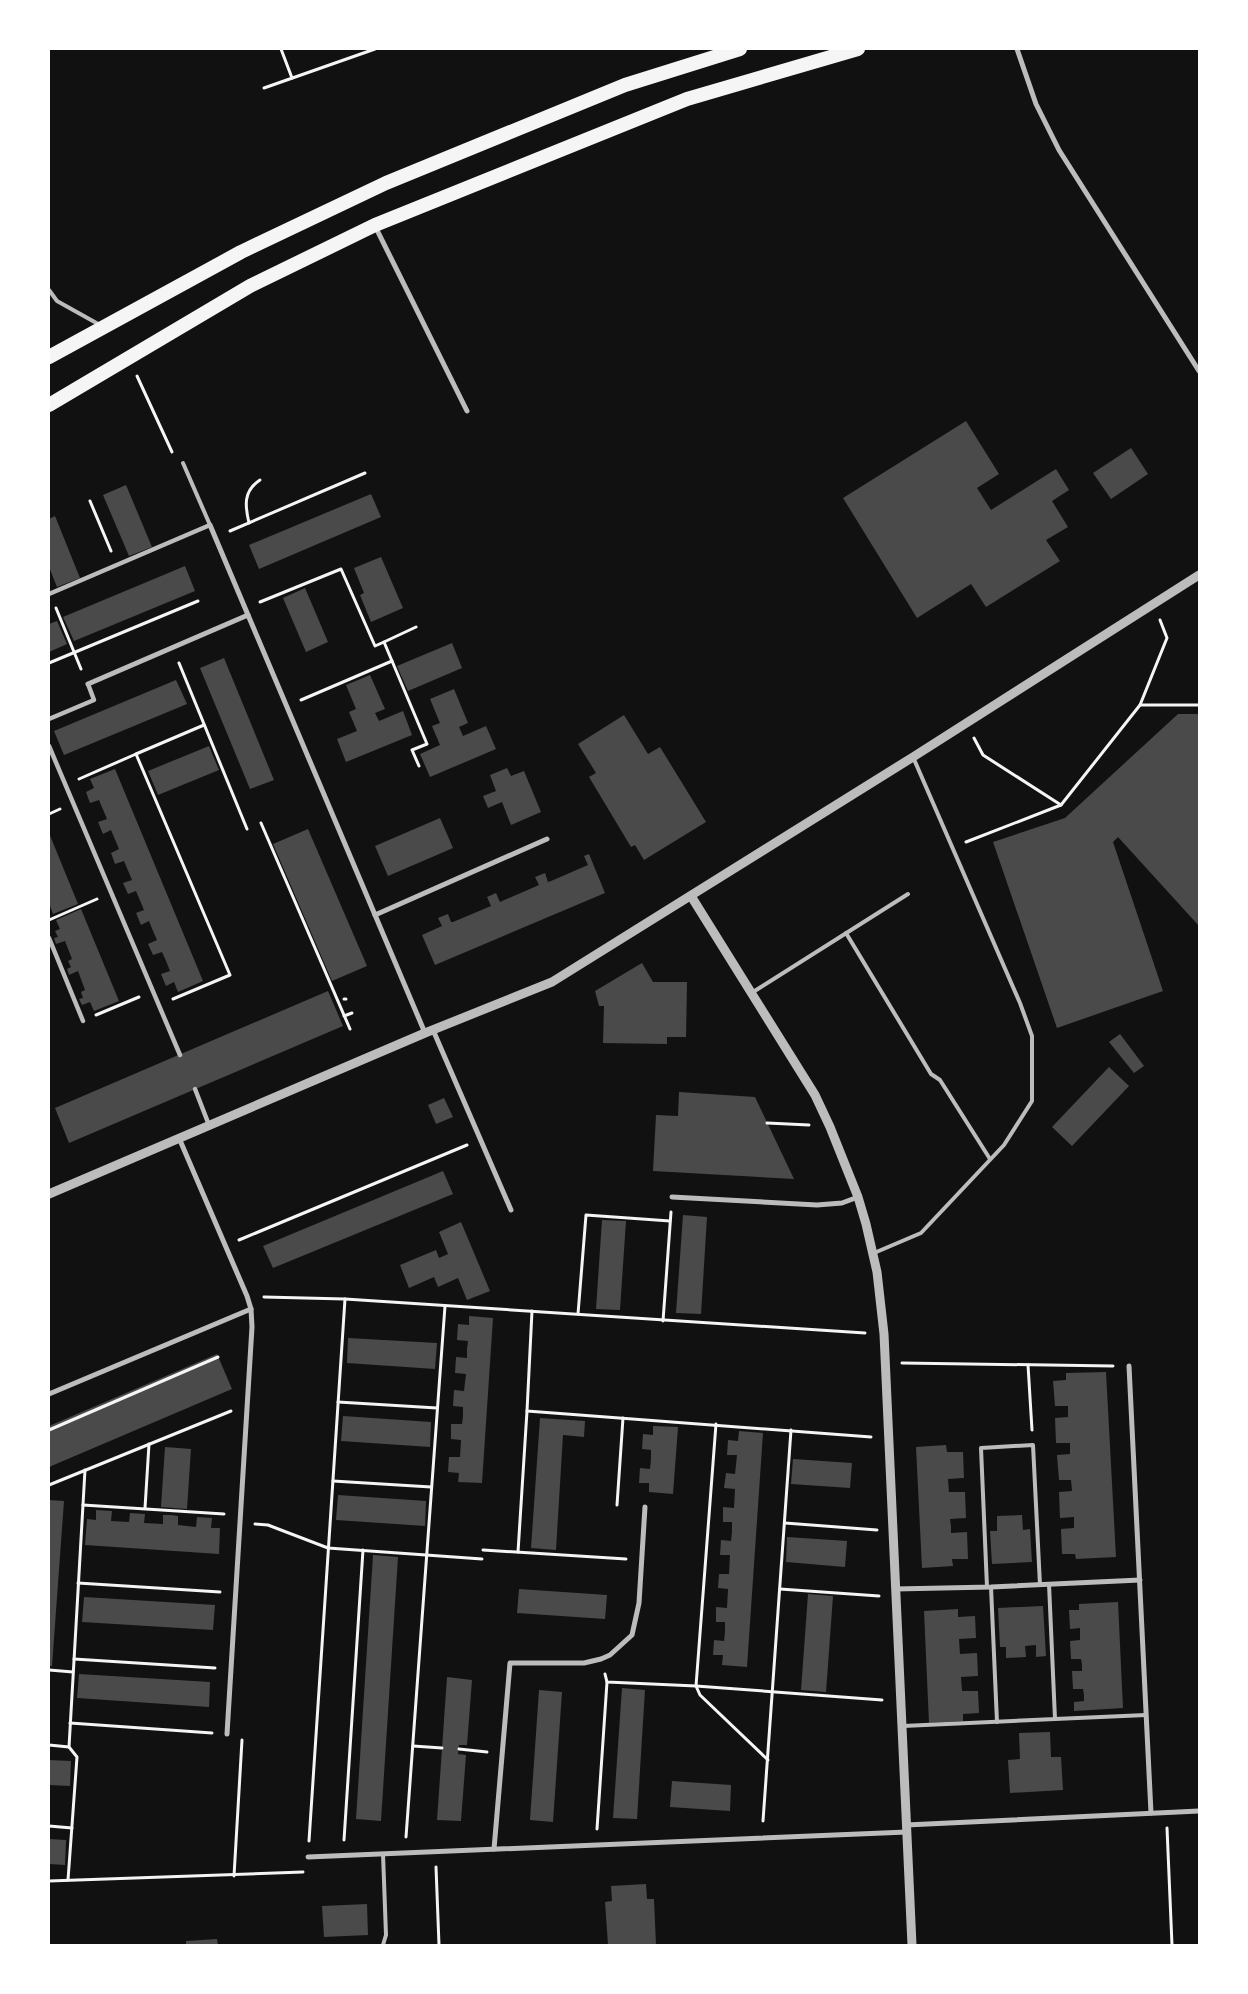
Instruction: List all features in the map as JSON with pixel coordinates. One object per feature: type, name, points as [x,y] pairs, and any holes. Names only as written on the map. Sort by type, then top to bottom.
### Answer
[{"type":"highway","points":[[49,357],[241,252],[386,183],[625,85],[740,49]]},
{"type":"highway","points":[[49,405],[250,286],[375,225],[687,99],[858,49]]},
{"type":"street","points":[[1017,49],[1036,104],[1060,150],[1199,371]]},
{"type":"street","points":[[375,225],[467,411]]},
{"type":"street","points":[[49,594],[210,525],[375,915],[480,1139],[511,1210]]},
{"type":"street","points":[[49,1194],[429,1032],[552,982],[966,724],[1199,575]]},
{"type":"street","points":[[49,719],[94,700],[88,684],[248,615]]},
{"type":"street","points":[[49,746],[180,1054]]},
{"type":"street","points":[[375,915],[546,839]]},
{"type":"street","points":[[691,896],[753,992],[815,1095],[858,1197],[874,1253],[886,1362],[892,1531],[903,1726],[912,1945]]},
{"type":"street","points":[[49,938],[83,1021]]},
{"type":"street","points":[[195,1089],[209,1125]]},
{"type":"street","points":[[179,1138],[251,1309],[252,1327],[248,1405],[227,1734]]},
{"type":"street","points":[[672,1197],[817,1205],[842,1203],[858,1197]]},
{"type":"street","points":[[49,1394],[251,1309]]},
{"type":"street","points":[[1129,1366],[1151,1813]]},
{"type":"street","points":[[494,1849],[510,1663],[584,1663],[610,1655],[632,1635],[639,1603],[645,1507]]},
{"type":"street","points":[[896,1593],[1140,1580]]},
{"type":"street","points":[[308,1857],[762,1837],[1199,1811]]},
{"type":"lane","points":[[49,290],[57,301],[103,327]]},
{"type":"lane","points":[[184,463],[210,525]]},
{"type":"lane","points":[[874,1253],[921,1233],[1004,1145],[1032,1101],[1032,1036],[1020,1003],[913,757]]},
{"type":"lane","points":[[753,992],[908,894]]},
{"type":"lane","points":[[846,933],[931,1074],[940,1080],[990,1159]]},
{"type":"lane","points":[[997,1722],[981,1448],[1033,1445],[1040,1585]]},
{"type":"lane","points":[[1049,1584],[1055,1719]]},
{"type":"lane","points":[[903,1726],[1146,1715]]},
{"type":"lane","points":[[383,1854],[386,1935],[383,1945]]},
{"type":"path","points":[[281,49],[292,78]]},
{"type":"path","points":[[264,88],[375,49]]},
{"type":"path","points":[[129,358],[178,466],[184,463]]},
{"type":"path","points":[[215,538],[365,474]]},
{"type":"path","points":[[249,523],[245,508],[246,499],[250,489],[260,480]]},
{"type":"path","points":[[90,502],[117,565]]},
{"type":"path","points":[[245,608],[341,569],[375,646],[416,627]]},
{"type":"path","points":[[49,594],[88,684]]},
{"type":"path","points":[[49,663],[198,601]]},
{"type":"path","points":[[952,847],[1061,805],[1140,705],[1167,638],[1154,604]]},
{"type":"path","points":[[384,642],[428,744],[412,750],[419,766]]},
{"type":"path","points":[[173,648],[247,829]]},
{"type":"path","points":[[287,706],[392,661]]},
{"type":"path","points":[[1140,705],[1199,705]]},
{"type":"path","points":[[66,785],[204,724]]},
{"type":"path","points":[[966,724],[983,755],[1061,805]]},
{"type":"path","points":[[136,754],[230,975],[159,1005]]},
{"type":"path","points":[[261,823],[350,1029]]},
{"type":"path","points":[[49,920],[112,893]]},
{"type":"path","points":[[83,1021],[153,991]]},
{"type":"path","points":[[344,1016],[352,1013]]},
{"type":"path","points":[[767,1123],[830,1127]]},
{"type":"path","points":[[225,1246],[480,1139]]},
{"type":"path","points":[[663,1321],[672,1197]]},
{"type":"path","points":[[578,1314],[586,1215],[670,1221]]},
{"type":"path","points":[[247,1296],[345,1299],[884,1334]]},
{"type":"path","points":[[49,1881],[308,1872],[345,1299]]},
{"type":"path","points":[[405,1853],[444,1306]]},
{"type":"path","points":[[518,1553],[532,1311]]},
{"type":"path","points":[[49,1430],[218,1357]]},
{"type":"path","points":[[886,1362],[1129,1366]]},
{"type":"path","points":[[1028,1365],[1033,1445]]},
{"type":"path","points":[[338,1402],[437,1408]]},
{"type":"path","points":[[49,1485],[248,1405]]},
{"type":"path","points":[[527,1411],[888,1438]]},
{"type":"path","points":[[617,1505],[623,1418]]},
{"type":"path","points":[[716,1424],[696,1686],[700,1695],[768,1760]]},
{"type":"path","points":[[762,1837],[792,1430]]},
{"type":"path","points":[[145,1508],[149,1444]]},
{"type":"path","points":[[68,1880],[77,1757],[69,1746],[85,1470]]},
{"type":"path","points":[[333,1480],[431,1488]]},
{"type":"path","points":[[83,1505],[241,1515]]},
{"type":"path","points":[[240,1523],[268,1525],[328,1548],[482,1558]]},
{"type":"path","points":[[785,1523],[892,1531]]},
{"type":"path","points":[[343,1855],[363,1550]]},
{"type":"path","points":[[483,1550],[642,1560]]},
{"type":"path","points":[[78,1583],[236,1594]]},
{"type":"path","points":[[780,1589],[896,1593]]},
{"type":"path","points":[[74,1658],[231,1669]]},
{"type":"path","points":[[596,1844],[607,1682],[601,1659]]},
{"type":"path","points":[[49,1670],[73,1672]]},
{"type":"path","points":[[607,1682],[696,1686],[901,1701]]},
{"type":"path","points":[[70,1723],[243,1735],[234,1876]]},
{"type":"path","points":[[49,1745],[69,1746]]},
{"type":"path","points":[[413,1746],[442,1748]]},
{"type":"path","points":[[459,1749],[503,1753]]},
{"type":"path","points":[[1166,1813],[1172,1945]]},
{"type":"path","points":[[49,1826],[72,1828]]},
{"type":"path","points":[[435,1852],[439,1945]]},
{"type":"building","points":[[966,421],[999,474],[977,488],[991,510],[1056,469],[1069,490],[1052,501],[1068,527],[1046,540],[1060,561],[986,607],[971,584],[917,618],[843,498]]},
{"type":"building","points":[[1131,448],[1148,474],[1111,499],[1093,473]]},
{"type":"building","points":[[126,485],[152,547],[129,556],[103,495]]},
{"type":"building","points":[[371,494],[381,517],[259,569],[249,545]]},
{"type":"building","points":[[55,516],[80,578],[57,587],[49,567],[49,519]]},
{"type":"building","points":[[381,557],[403,608],[371,622],[360,595],[364,593],[354,568]]},
{"type":"building","points":[[185,566],[195,591],[74,641],[63,617]]},
{"type":"building","points":[[305,588],[328,642],[306,652],[283,598]]},
{"type":"building","points":[[57,621],[67,644],[49,652],[49,624]]},
{"type":"building","points":[[452,643],[462,668],[408,691],[397,666]]},
{"type":"building","points":[[224,658],[274,780],[250,789],[200,668]]},
{"type":"building","points":[[370,675],[385,709],[375,713],[379,721],[403,711],[412,735],[346,762],[337,739],[357,731],[349,712],[356,709],[346,685]]},
{"type":"building","points":[[176,680],[187,704],[64,755],[54,731]]},
{"type":"building","points":[[454,689],[468,723],[459,727],[463,736],[486,726],[496,749],[430,777],[420,754],[440,745],[432,726],[440,723],[430,699]]},
{"type":"building","points":[[1178,714],[1199,714],[1199,926],[1118,837],[1113,842],[1163,991],[1057,1028],[993,842],[1065,818]]},
{"type":"building","points":[[624,715],[648,754],[660,747],[706,822],[644,860],[635,845],[631,847],[589,777],[596,773],[578,744]]},
{"type":"building","points":[[209,746],[219,770],[158,795],[148,771]]},
{"type":"building","points":[[507,768],[511,776],[524,771],[541,812],[511,825],[502,802],[488,808],[483,796],[496,791],[490,775]]},
{"type":"building","points":[[115,769],[203,981],[178,992],[174,982],[166,986],[161,974],[170,971],[162,952],[153,955],[148,944],[157,940],[149,921],[141,925],[136,913],[144,910],[136,891],[128,894],[123,883],[132,880],[124,861],[115,864],[111,853],[119,849],[111,830],[103,834],[98,822],[107,819],[99,800],[90,803],[86,792],[94,788],[90,779]]},
{"type":"building","points":[[440,818],[453,848],[388,876],[375,846]]},
{"type":"building","points":[[308,829],[367,966],[332,981],[273,844]]},
{"type":"building","points":[[49,833],[78,904],[53,914],[49,903]]},
{"type":"building","points":[[589,854],[605,893],[435,965],[422,935],[442,926],[438,918],[448,914],[451,922],[453,922],[491,906],[487,897],[496,893],[500,902],[539,885],[535,877],[545,873],[548,882],[551,881],[588,865],[584,856]]},
{"type":"building","points":[[81,909],[119,1001],[94,1011],[90,1002],[82,1005],[79,999],[83,998],[81,992],[85,990],[78,971],[69,975],[67,969],[71,967],[68,961],[72,959],[65,941],[56,944],[54,938],[58,937],[55,931],[60,929],[56,920]]},
{"type":"building","points":[[642,963],[653,982],[687,982],[686,1037],[667,1037],[667,1044],[603,1043],[604,1006],[599,1006],[595,991]]},
{"type":"building","points":[[328,991],[343,1026],[69,1143],[55,1108]]},
{"type":"building","points":[[1120,1034],[1144,1066],[1134,1073],[1109,1042]]},
{"type":"building","points":[[1109,1067],[1129,1086],[1072,1146],[1052,1127]]},
{"type":"building","points":[[679,1092],[755,1097],[794,1179],[653,1171],[656,1115],[678,1116]]},
{"type":"building","points":[[444,1098],[453,1117],[436,1124],[428,1105]]},
{"type":"building","points":[[443,1171],[453,1194],[273,1268],[263,1246]]},
{"type":"building","points":[[683,1215],[707,1217],[701,1314],[676,1313]]},
{"type":"building","points":[[602,1220],[626,1221],[620,1310],[596,1309]]},
{"type":"building","points":[[461,1222],[490,1291],[467,1300],[458,1278],[438,1287],[434,1277],[409,1288],[400,1265],[436,1250],[439,1258],[448,1254],[439,1232]]},
{"type":"building","points":[[469,1316],[493,1318],[482,1483],[458,1482],[459,1473],[448,1472],[449,1457],[460,1457],[461,1440],[451,1439],[451,1424],[462,1424],[463,1407],[453,1406],[454,1390],[464,1391],[466,1374],[455,1373],[456,1357],[467,1358],[468,1341],[457,1340],[458,1324],[469,1325]]},
{"type":"building","points":[[348,1338],[437,1343],[435,1369],[347,1363]]},
{"type":"building","points":[[217,1354],[232,1389],[49,1467],[49,1426]]},
{"type":"building","points":[[1106,1372],[1116,1557],[1076,1559],[1075,1554],[1062,1554],[1061,1529],[1074,1528],[1074,1517],[1060,1518],[1059,1492],[1072,1491],[1071,1480],[1059,1480],[1057,1455],[1070,1454],[1070,1443],[1056,1443],[1055,1418],[1068,1417],[1068,1406],[1055,1406],[1053,1381],[1066,1380],[1066,1373]]},
{"type":"building","points":[[343,1416],[431,1422],[430,1447],[341,1441]]},
{"type":"building","points":[[540,1418],[585,1421],[584,1437],[563,1435],[556,1550],[531,1548]]},
{"type":"building","points":[[653,1426],[678,1427],[673,1494],[649,1492],[649,1483],[639,1483],[640,1468],[650,1469],[651,1459],[651,1450],[642,1449],[643,1434],[653,1435]]},
{"type":"building","points":[[739,1431],[763,1433],[747,1667],[722,1665],[723,1655],[713,1655],[714,1640],[724,1641],[725,1632],[725,1622],[716,1622],[716,1607],[727,1608],[728,1589],[718,1588],[719,1574],[729,1574],[730,1555],[720,1555],[721,1540],[731,1541],[732,1522],[723,1522],[723,1507],[734,1508],[735,1489],[724,1488],[726,1473],[735,1474],[737,1455],[727,1455],[728,1440],[738,1441]]},
{"type":"building","points":[[946,1445],[947,1452],[963,1452],[964,1478],[948,1479],[949,1492],[965,1492],[966,1518],[950,1519],[951,1533],[967,1532],[968,1559],[952,1559],[953,1566],[922,1568],[916,1447]]},
{"type":"building","points":[[165,1447],[191,1449],[187,1509],[161,1507]]},
{"type":"building","points":[[793,1459],[852,1463],[850,1488],[791,1484]]},
{"type":"building","points":[[338,1495],[426,1501],[425,1526],[336,1520]]},
{"type":"building","points":[[49,1500],[64,1501],[52,1666],[49,1666]]},
{"type":"building","points":[[96,1510],[112,1511],[111,1521],[129,1522],[130,1513],[145,1514],[144,1523],[163,1524],[163,1515],[171,1515],[178,1516],[178,1525],[196,1527],[197,1517],[212,1518],[211,1528],[220,1528],[219,1554],[85,1545],[87,1519],[96,1520]]},
{"type":"building","points":[[1022,1515],[1023,1530],[1030,1529],[1032,1562],[992,1564],[990,1531],[997,1531],[997,1516]]},
{"type":"building","points":[[787,1537],[847,1541],[845,1567],[786,1562]]},
{"type":"building","points":[[373,1555],[398,1557],[381,1821],[356,1819]]},
{"type":"building","points":[[519,1589],[607,1595],[605,1619],[517,1613]]},
{"type":"building","points":[[808,1594],[833,1596],[826,1692],[801,1690]]},
{"type":"building","points":[[84,1597],[215,1605],[213,1630],[82,1622]]},
{"type":"building","points":[[1118,1602],[1123,1708],[1074,1711],[1074,1702],[1084,1701],[1084,1695],[1083,1689],[1073,1689],[1072,1671],[1082,1671],[1082,1665],[1081,1659],[1071,1659],[1070,1641],[1080,1640],[1080,1628],[1070,1629],[1069,1610],[1079,1610],[1079,1604]]},
{"type":"building","points":[[1043,1606],[1046,1656],[1036,1657],[1036,1645],[1025,1646],[1026,1657],[1006,1658],[1006,1647],[1000,1647],[998,1608]]},
{"type":"building","points":[[958,1609],[958,1617],[975,1616],[976,1638],[959,1639],[960,1654],[977,1653],[978,1676],[961,1677],[962,1691],[978,1691],[979,1713],[963,1714],[963,1721],[929,1723],[924,1611]]},
{"type":"building","points":[[79,1674],[210,1682],[209,1707],[77,1698]]},
{"type":"building","points":[[447,1677],[472,1680],[467,1745],[459,1745],[458,1754],[466,1755],[461,1821],[437,1820]]},
{"type":"building","points":[[622,1688],[645,1690],[637,1819],[613,1818]]},
{"type":"building","points":[[539,1690],[562,1692],[553,1822],[530,1820]]},
{"type":"building","points":[[1050,1732],[1051,1757],[1061,1757],[1063,1790],[1010,1793],[1008,1760],[1020,1759],[1019,1733]]},
{"type":"building","points":[[49,1760],[71,1761],[70,1786],[49,1785]]},
{"type":"building","points":[[672,1781],[731,1785],[730,1811],[670,1807]]},
{"type":"building","points":[[49,1839],[66,1840],[65,1865],[49,1864]]},
{"type":"building","points":[[646,1884],[647,1899],[654,1899],[656,1945],[608,1945],[605,1902],[612,1901],[611,1886]]},
{"type":"building","points":[[367,1904],[368,1935],[324,1937],[322,1906]]},
{"type":"building","points":[[217,1939],[218,1945],[186,1945],[186,1941]]}]
